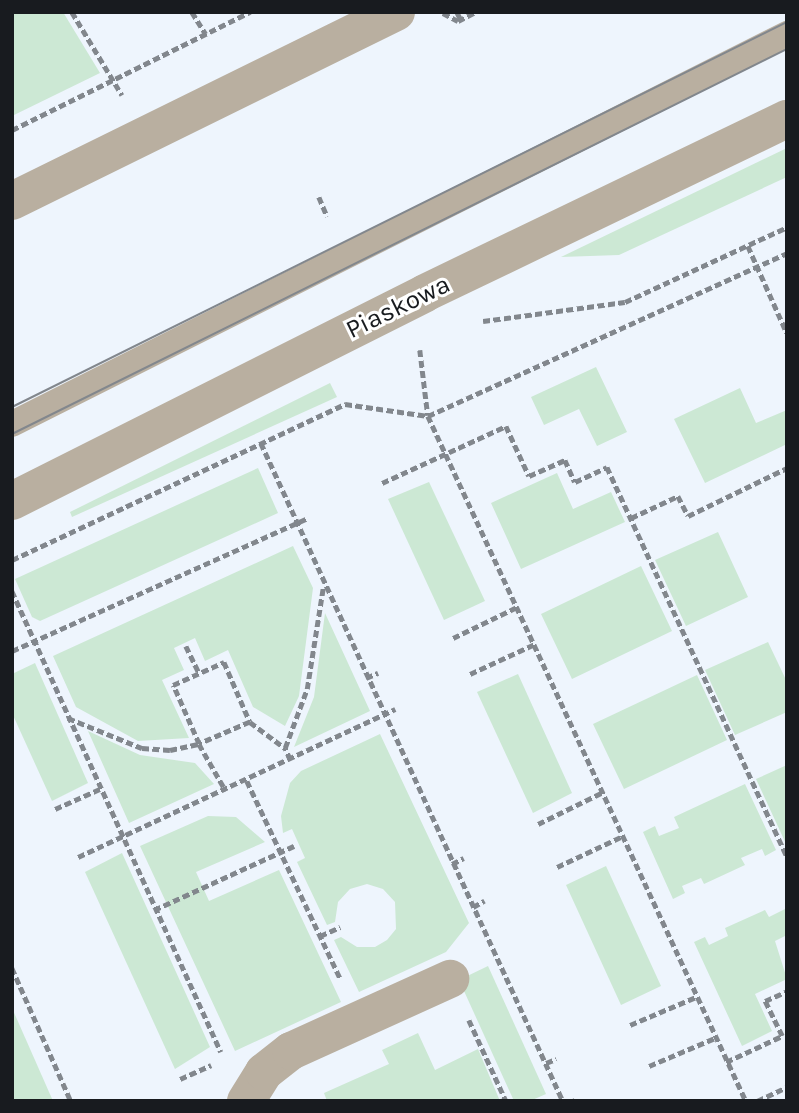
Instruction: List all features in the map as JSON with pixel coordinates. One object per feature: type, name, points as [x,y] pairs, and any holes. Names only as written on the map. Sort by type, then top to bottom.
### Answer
[{"type":"street","points":[[12,201],[396,12]]},
{"type":"street","name":"Piaskowa","points":[[12,501],[425,293],[787,119]]},
{"type":"street","points":[[246,1101],[264,1072],[292,1051],[450,979]]},
{"type":"lane","points":[[12,424],[787,34]]},
{"type":"path","points":[[72,12],[146,136]]},
{"type":"path","points":[[192,12],[206,34]]},
{"type":"path","points":[[12,130],[250,12]]},
{"type":"path","points":[[457,12],[461,20]]},
{"type":"path","points":[[319,197],[327,216]]},
{"type":"path","points":[[625,302],[787,228]]},
{"type":"path","points":[[748,246],[787,333]]},
{"type":"path","points":[[12,560],[345,404],[428,416],[787,253]]},
{"type":"path","points":[[419,344],[428,416],[603,792],[621,837],[746,1101]]},
{"type":"path","points":[[382,483],[506,426],[529,476],[565,460],[575,482],[607,467],[787,856]]},
{"type":"path","points":[[261,443],[366,678],[563,1101]]},
{"type":"path","points":[[631,518],[678,496],[688,516],[787,468]]},
{"type":"path","points":[[12,651],[308,518]]},
{"type":"path","points":[[285,748],[307,689],[324,586]]},
{"type":"path","points":[[12,591],[154,910],[224,1059],[180,1079]]},
{"type":"path","points":[[453,638],[517,607]]},
{"type":"path","points":[[470,674],[535,644]]},
{"type":"path","points":[[186,646],[199,673]]},
{"type":"path","points":[[226,791],[199,744],[173,685],[224,662],[250,722],[285,748],[290,760]]},
{"type":"path","points":[[366,678],[379,673]]},
{"type":"path","points":[[79,857],[247,782],[395,709]]},
{"type":"path","points":[[68,718],[142,748],[170,750],[199,744],[250,722]]},
{"type":"path","points":[[247,782],[360,1020]]},
{"type":"path","points":[[55,809],[100,789]]},
{"type":"path","points":[[538,824],[603,792]]},
{"type":"path","points":[[557,867],[621,837]]},
{"type":"path","points":[[154,910],[294,846]]},
{"type":"path","points":[[452,863],[464,858]]},
{"type":"path","points":[[473,907],[484,901]]},
{"type":"path","points":[[320,936],[340,927]]},
{"type":"path","points":[[12,968],[71,1101]]},
{"type":"path","points":[[450,979],[506,1101]]},
{"type":"path","points":[[726,1062],[782,1036],[765,1000],[787,991]]},
{"type":"path","points":[[630,1025],[696,996]]},
{"type":"path","points":[[649,1066],[715,1038]]},
{"type":"path","points":[[546,1063],[556,1059]]},
{"type":"path","points":[[757,1101],[787,1087]]},
{"type":"green space","points":[[12,12],[63,12],[100,73],[12,116]]},
{"type":"green space","points":[[787,148],[787,177],[619,255],[561,257]]},
{"type":"green space","points":[[596,367],[627,432],[597,446],[579,409],[544,425],[531,397]]},
{"type":"green space","points":[[330,383],[337,397],[72,517],[70,512]]},
{"type":"green space","points":[[740,388],[756,423],[787,410],[787,444],[705,483],[674,419]]},
{"type":"green space","points":[[258,468],[278,513],[40,621],[32,617],[15,579]]},
{"type":"green space","points":[[557,473],[573,509],[611,492],[625,522],[521,569],[491,503]]},
{"type":"green space","points":[[429,482],[485,601],[444,620],[388,499]]},
{"type":"green space","points":[[718,532],[748,597],[686,626],[655,560]]},
{"type":"green space","points":[[293,546],[313,588],[299,696],[285,726],[253,707],[228,650],[205,661],[195,638],[174,648],[184,670],[162,680],[189,738],[138,741],[76,707],[53,656]]},
{"type":"green space","points":[[641,566],[672,631],[572,679],[541,614]]},
{"type":"green space","points":[[325,613],[370,711],[294,747],[314,697]]},
{"type":"green space","points":[[768,642],[787,682],[787,712],[735,735],[705,670]]},
{"type":"green space","points":[[35,663],[88,783],[52,801],[12,713],[12,674]]},
{"type":"green space","points":[[518,674],[572,793],[533,813],[477,692]]},
{"type":"green space","points":[[697,675],[727,740],[624,789],[593,724]]},
{"type":"green space","points":[[88,731],[140,755],[195,763],[214,784],[129,823]]},
{"type":"green space","points":[[380,734],[469,923],[446,952],[359,992],[334,940],[341,937],[357,947],[375,947],[387,940],[396,929],[395,902],[383,889],[367,884],[350,889],[338,902],[335,922],[327,925],[297,862],[305,858],[292,829],[283,833],[281,816],[290,783],[301,771]]},
{"type":"green space","points":[[787,765],[787,846],[756,779]]},
{"type":"green space","points":[[745,784],[776,850],[765,856],[762,849],[741,858],[745,865],[704,884],[701,878],[682,886],[685,893],[673,899],[643,832],[655,826],[659,836],[679,828],[674,817]]},
{"type":"green space","points":[[208,816],[236,817],[265,842],[196,872],[209,901],[279,870],[341,1002],[235,1051],[140,846]]},
{"type":"green space","points":[[122,853],[210,1047],[175,1069],[85,872]]},
{"type":"green space","points":[[606,866],[661,986],[621,1005],[566,885]]},
{"type":"green space","points":[[787,908],[787,935],[775,941],[787,979],[755,994],[772,1031],[742,1046],[694,942],[705,937],[709,945],[728,936],[725,928],[765,910],[769,917]]},
{"type":"green space","points":[[488,966],[546,1094],[530,1101],[514,1101],[459,980]]},
{"type":"green space","points":[[12,1008],[53,1101],[12,1101]]},
{"type":"green space","points":[[418,1033],[435,1070],[478,1049],[500,1101],[327,1101],[324,1093],[389,1064],[382,1050]]},
{"type":"tram line","points":[[12,407],[787,22]]},
{"type":"tram line","points":[[12,434],[787,49]]}]
